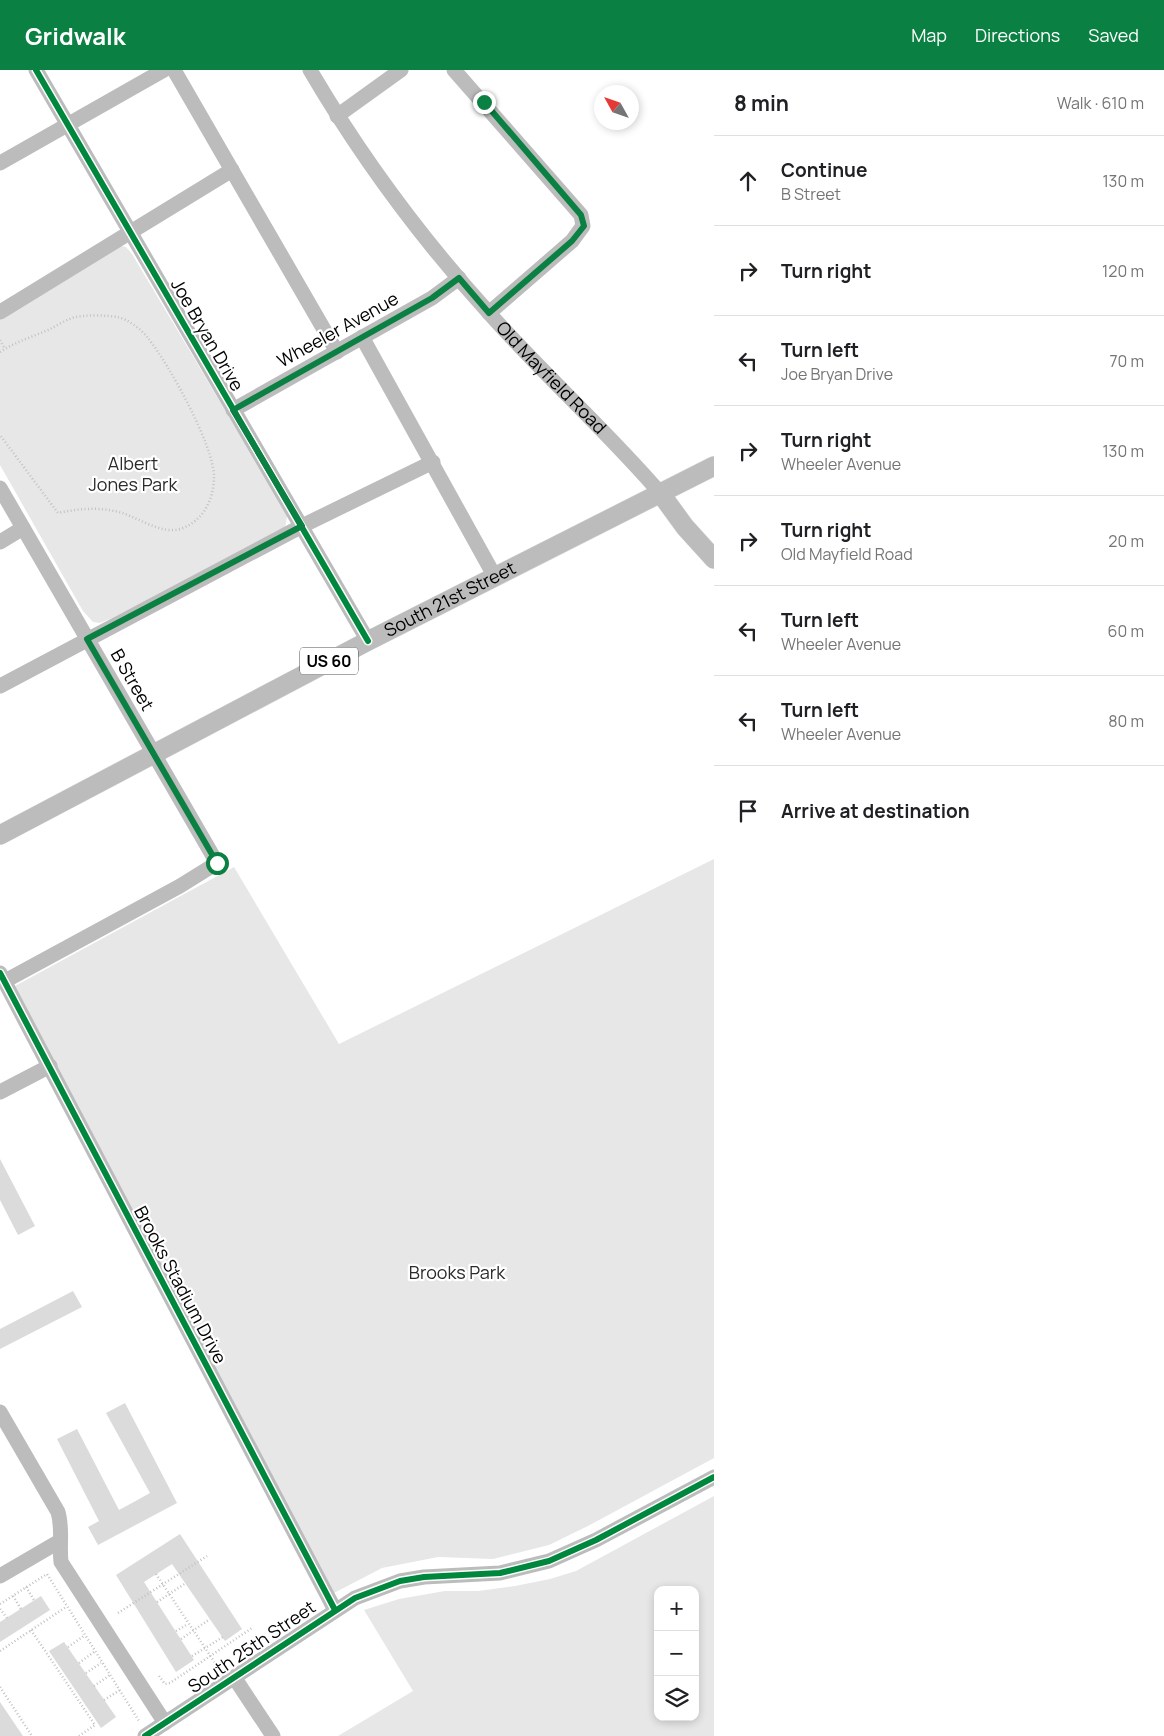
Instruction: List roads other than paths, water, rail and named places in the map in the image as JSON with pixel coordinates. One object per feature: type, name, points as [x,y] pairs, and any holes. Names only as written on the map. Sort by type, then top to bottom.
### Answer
[{"type":"main road","name":"US 60","points":[[661,494],[714,466]]},
{"type":"main road","name":"Old Mayfield Road","points":[[661,494],[685,527],[714,559]]},
{"type":"main road","name":"South 21st Street","points":[[0,835],[152,753],[368,641],[661,494]]},
{"type":"street","name":"Joe Bryan Drive","points":[[36,70],[368,641]]},
{"type":"street","points":[[0,163],[164,70]]},
{"type":"street","points":[[174,70],[337,352]]},
{"type":"street","name":"Old Mayfield Road","points":[[310,70],[337,116],[385,185],[459,278],[489,313],[661,494]]},
{"type":"street","points":[[337,116],[400,70]]},
{"type":"street","points":[[454,70],[581,215],[584,226],[572,241],[489,313]]},
{"type":"street","points":[[0,312],[232,170]]},
{"type":"street","name":"Wheeler Avenue","points":[[233,410],[432,298],[459,278]]},
{"type":"street","points":[[362,337],[433,462],[495,577]]},
{"type":"street","points":[[0,686],[302,526],[433,462]]},
{"type":"street","name":"B Street","points":[[0,488],[217,863],[180,886],[2,977]]},
{"type":"street","points":[[0,542],[23,528]]},
{"type":"street","name":"Brooks Stadium Drive","points":[[2,977],[335,1610]]},
{"type":"street","points":[[0,1092],[50,1066]]},
{"type":"street","points":[[0,1412],[58,1512],[62,1526],[60,1541],[61,1562],[166,1723]]},
{"type":"street","name":"South 25th Street","points":[[145,1736],[335,1610],[369,1592],[400,1581],[450,1575],[500,1573],[549,1561],[596,1540],[714,1477]]},
{"type":"street","points":[[0,1576],[60,1541]]},
{"type":"street","points":[[234,1678],[273,1736]]},
{"type":"park label","name":"Albert Jones Park","points":[[133,474]]},
{"type":"park label","name":"Brooks Park","points":[[457,1273]]}]
